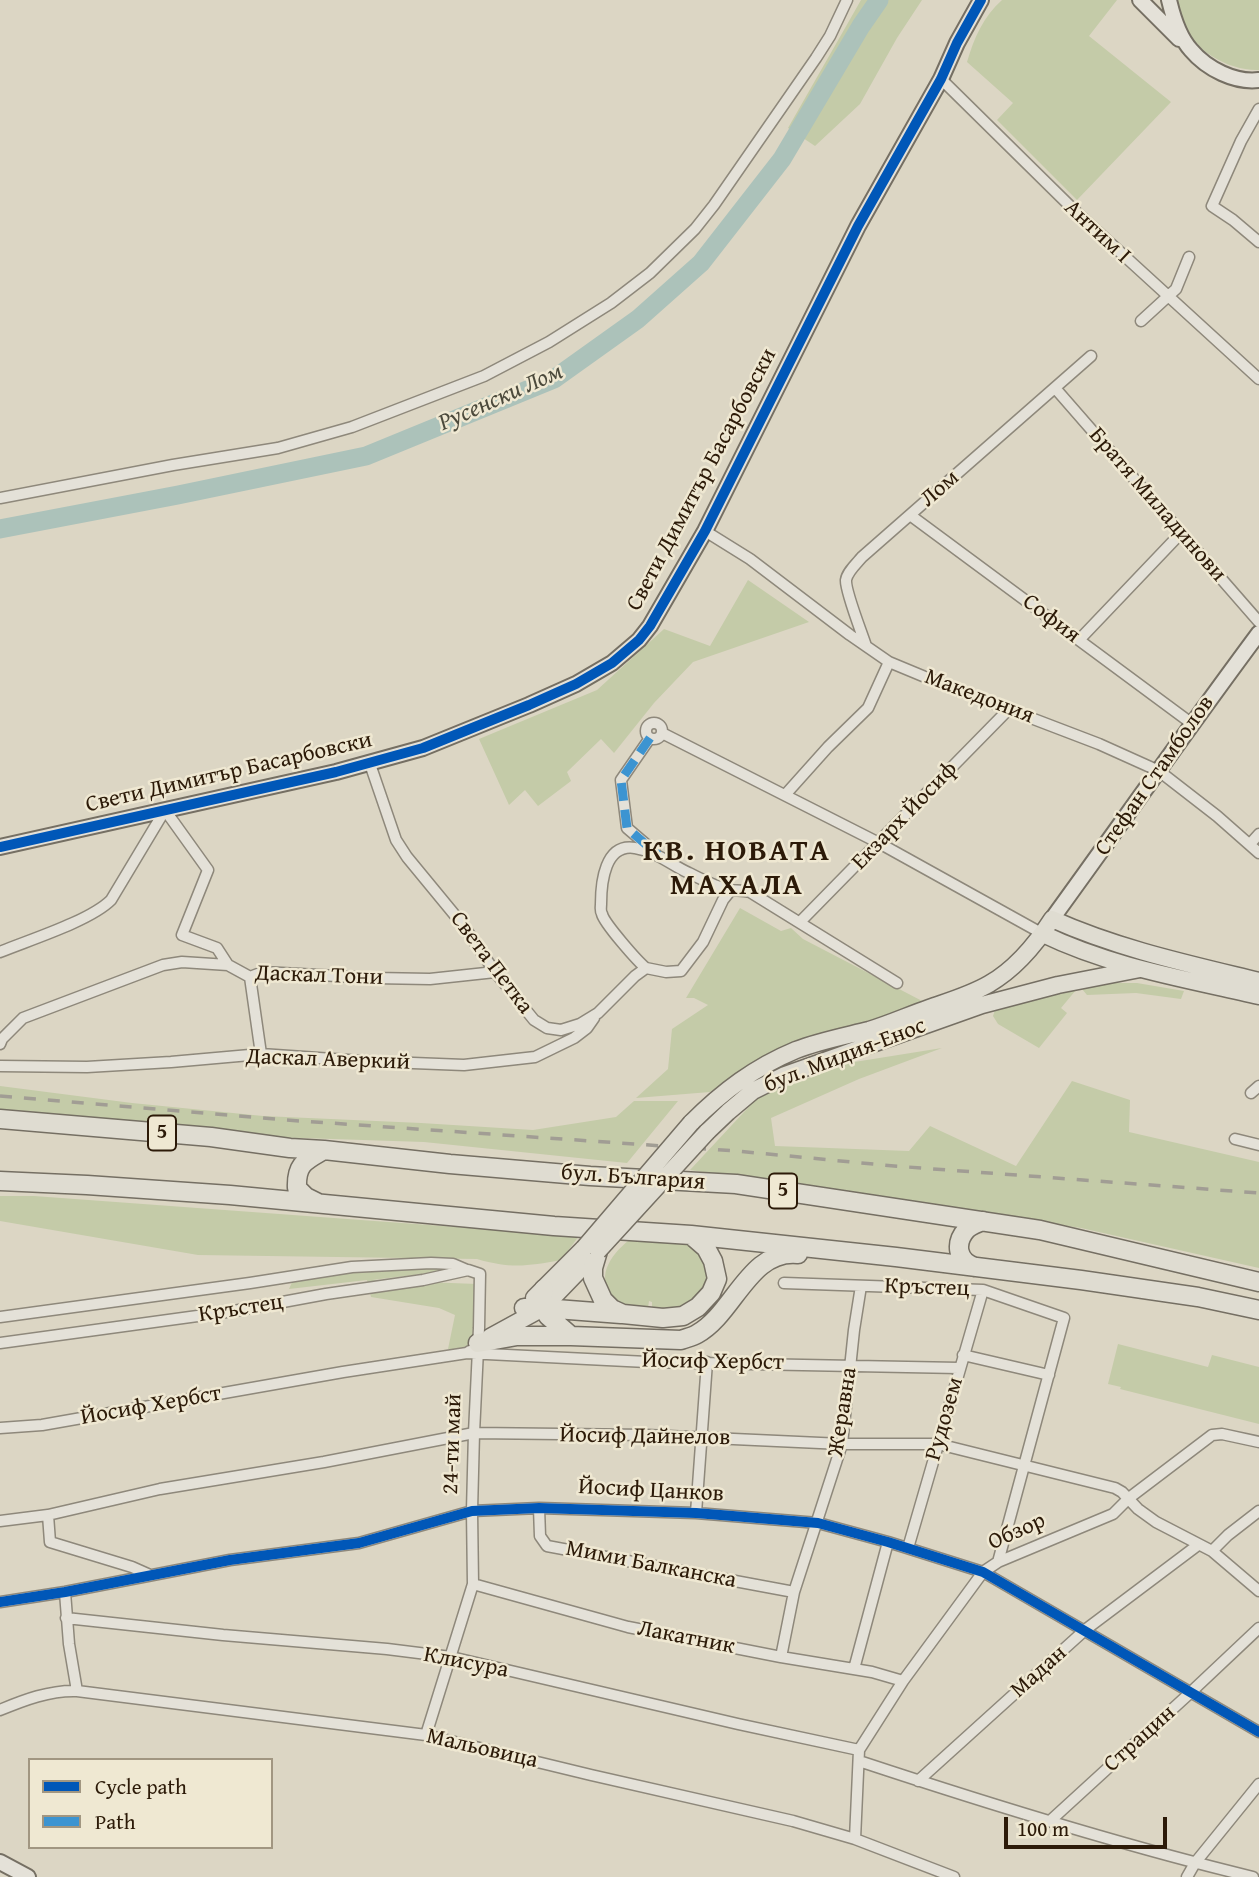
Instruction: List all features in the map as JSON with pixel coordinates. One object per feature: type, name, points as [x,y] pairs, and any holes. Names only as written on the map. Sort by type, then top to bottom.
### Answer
[{"type":"highway","name":"бул. България","points":[[0,1119],[211,1137],[450,1164],[590,1176],[736,1184],[1040,1230],[1259,1282]]},
{"type":"highway","points":[[262,1199],[286,1183],[293,1172],[295,1161],[290,1148]]},
{"type":"highway","points":[[322,1205],[306,1197],[297,1188],[297,1175],[306,1160],[324,1150]]},
{"type":"highway","points":[[0,1181],[87,1185],[554,1226],[691,1235],[896,1257],[1198,1297],[1259,1310]]},
{"type":"highway","points":[[938,1263],[946,1258],[953,1245],[955,1233],[945,1215]]},
{"type":"highway","points":[[979,1268],[963,1261],[959,1255],[959,1247],[964,1232],[983,1221]]},
{"type":"highway","points":[[591,1250],[593,1278],[603,1300],[612,1309],[623,1314],[663,1318],[683,1316],[698,1307],[711,1293],[718,1279],[706,1248],[691,1235]]},
{"type":"highway","points":[[474,1350],[517,1336],[681,1340],[698,1334],[718,1316],[752,1274],[771,1258],[786,1253],[855,1258],[896,1257]]},
{"type":"highway","points":[[544,1289],[543,1308],[548,1316],[571,1336]]},
{"type":"highway","points":[[524,1308],[635,1315]]},
{"type":"main road","name":"бул. Мидия-Енос","points":[[474,1350],[543,1308],[691,1123],[714,1100],[740,1080],[761,1066],[810,1045],[872,1029],[988,985],[1016,964],[1052,919]]},
{"type":"main road","points":[[1052,919],[1135,950],[1259,981]]},
{"type":"main road","name":"бул. Мидия-Енос","points":[[1043,933],[1101,957],[1140,969],[1259,996]]},
{"type":"main road","name":"бул. Мидия-Енос","points":[[474,1350],[591,1250],[707,1132],[753,1091],[785,1074],[982,1005],[1058,985],[1140,969]]},
{"type":"street","points":[[0,498],[278,448],[352,427],[484,376],[549,342],[650,273],[695,229],[816,58],[847,0]]},
{"type":"street","name":"Свети Димитър Басарбовски","points":[[0,847],[370,764],[444,741],[576,684],[612,663],[639,640],[650,626],[705,531],[858,226],[981,0]]},
{"type":"street","points":[[1140,0],[1152,0]]},
{"type":"street","points":[[1140,0],[1214,69],[1242,80],[1259,80]]},
{"type":"street","points":[[1169,0],[1176,24],[1190,49]]},
{"type":"street","name":"Антим I","points":[[940,79],[1073,209],[1259,379]]},
{"type":"street","points":[[1259,109],[1241,141],[1212,206],[1259,242]]},
{"type":"street","points":[[1141,321],[1176,289],[1189,257]]},
{"type":"street","name":"Лом","points":[[866,646],[848,594],[846,579],[862,557],[1091,356]]},
{"type":"street","name":"Братя Миладинови","points":[[1055,387],[1259,622]]},
{"type":"street","name":"София","points":[[910,515],[1191,723]]},
{"type":"street","name":"Македония","points":[[705,531],[750,559],[889,662],[1100,744],[1159,771],[1259,853]]},
{"type":"street","points":[[1079,640],[1181,533]]},
{"type":"street","name":"Стефан Стамболов","points":[[1052,919],[1191,723],[1259,633]]},
{"type":"street","points":[[785,795],[828,747],[869,708],[889,662]]},
{"type":"street","name":"Екзарх Йосиф","points":[[800,922],[1009,709]]},
{"type":"street","name":"бул. Мидия-Енос","points":[[658,855],[627,828],[621,779],[650,738],[659,738],[662,733],[878,843],[1043,933]]},
{"type":"street","name":"Света Петка","points":[[370,764],[396,840],[534,1020],[547,1028],[561,1030],[580,1024],[598,1013],[646,968]]},
{"type":"street","points":[[0,951],[105,906],[165,810],[208,870],[181,935],[217,948],[228,965]]},
{"type":"street","points":[[1250,844],[1259,834]]},
{"type":"street","points":[[731,890],[723,900],[703,942],[681,971],[666,972],[646,968],[601,915],[601,888],[610,859],[624,848],[634,847],[658,855],[687,872],[731,890],[750,892],[897,983]]},
{"type":"street","name":"Даскал Тони","points":[[0,1044],[23,1018],[163,965],[182,961],[228,965],[250,978],[263,972],[430,979],[495,972]]},
{"type":"street","points":[[250,978],[261,1054]]},
{"type":"street","name":"Даскал Аверкий","points":[[0,1066],[87,1067],[261,1054],[464,1065],[513,1061],[535,1057],[574,1038],[587,1028],[598,1013]]},
{"type":"street","points":[[1235,1139],[1259,1145]]},
{"type":"street","points":[[0,1317],[352,1267],[431,1263],[453,1264],[468,1270]]},
{"type":"street","name":"Кръстец","points":[[0,1343],[234,1311],[468,1270],[480,1273]]},
{"type":"street","name":"24-ти май","points":[[426,1735],[473,1584],[474,1350],[480,1273]]},
{"type":"street","name":"Кръстец","points":[[785,1283],[983,1290],[1064,1318],[1049,1375]]},
{"type":"street","name":"Жеравна","points":[[781,1657],[794,1592],[842,1444],[861,1286]]},
{"type":"street","name":"Рудозем","points":[[908,1548],[983,1290]]},
{"type":"street","name":"Йосиф Хербст","points":[[0,1428],[42,1425],[474,1350],[647,1362],[959,1368]]},
{"type":"street","points":[[963,1355],[1049,1375],[998,1562]]},
{"type":"street","points":[[696,1513],[707,1362]]},
{"type":"street","name":"Йосиф Дайнелов","points":[[0,1521],[48,1515],[160,1489],[324,1462],[474,1433],[701,1437],[842,1444],[938,1444],[1115,1488],[1156,1522],[1212,1551],[1259,1591]]},
{"type":"street","name":"Обзор","points":[[859,1750],[903,1681],[983,1572],[998,1562],[1108,1516],[1212,1435],[1222,1434],[1259,1441]]},
{"type":"street","name":"Йосиф Цанков","points":[[0,1602],[230,1560],[359,1543],[472,1511],[539,1508],[696,1513],[818,1523],[983,1572],[1259,1732]]},
{"type":"street","name":"Мими Балканска","points":[[539,1508],[540,1536],[547,1546],[794,1592]]},
{"type":"street","points":[[1212,1551],[1259,1511]]},
{"type":"street","points":[[48,1515],[50,1542],[150,1575]]},
{"type":"street","points":[[854,1669],[888,1542]]},
{"type":"street","name":"Мадан","points":[[918,1780],[1086,1630],[1198,1545]]},
{"type":"street","name":"Лакатник","points":[[473,1584],[628,1627],[854,1669],[903,1681]]},
{"type":"street","points":[[65,1592],[66,1618],[77,1691]]},
{"type":"street","name":"Клисура","points":[[66,1618],[451,1657],[859,1750]]},
{"type":"street","name":"Страцин","points":[[1050,1821],[1259,1628]]},
{"type":"street","name":"Мальовица","points":[[0,1710],[44,1694],[64,1690],[426,1735],[793,1821],[855,1839],[954,1877]]},
{"type":"street","points":[[855,1839],[859,1750]]},
{"type":"street","points":[[859,1761],[1050,1821],[1253,1877]]},
{"type":"street","points":[[1187,1877],[1195,1863],[1259,1784]]},
{"type":"street","points":[[0,1863],[28,1877]]},
{"type":"green space","points":[[861,0],[922,0],[860,104],[815,146],[788,128]]},
{"type":"green space","points":[[1002,0],[1117,0],[1089,36],[1171,102],[1077,200],[997,120],[1013,103],[967,62],[980,28]]},
{"type":"green space","points":[[1173,0],[1259,0],[1259,70],[1224,63],[1203,50],[1180,22]]},
{"type":"green space","points":[[748,580],[809,622],[693,662],[654,703],[614,753],[601,739],[567,772],[571,781],[538,806],[525,790],[509,805],[479,739],[597,690],[664,629],[710,646]]},
{"type":"green space","points":[[740,908],[781,931],[791,928],[803,939],[926,1003],[754,1063],[710,1092],[636,1098],[668,1069],[672,1029],[708,1005],[694,998],[686,998]]},
{"type":"green space","points":[[1137,983],[1184,991],[1181,999],[1136,993],[1087,995],[1082,989],[1085,986]]},
{"type":"green space","points":[[1076,990],[1061,1008],[1067,1013],[1039,1048],[998,1024],[993,1016],[995,1010]]},
{"type":"green space","points":[[942,1048],[859,1079],[771,1118],[775,1146],[909,1151],[930,1126],[1016,1166],[1072,1081],[1130,1100],[1129,1132],[1259,1162],[1259,1268],[1081,1228],[690,1170],[758,1097],[848,1063]]},
{"type":"green space","points":[[0,1086],[263,1116],[533,1130],[616,1117],[634,1101],[678,1101],[627,1163],[424,1142],[271,1137],[0,1113]]},
{"type":"green space","points":[[0,1196],[34,1196],[579,1236],[561,1260],[519,1266],[477,1259],[198,1255],[0,1221]]},
{"type":"green space","points":[[632,1238],[675,1241],[694,1248],[704,1259],[708,1271],[705,1285],[700,1292],[688,1304],[676,1310],[652,1308],[652,1302],[649,1301],[648,1308],[626,1307],[617,1301],[607,1289],[606,1272],[613,1257]]},
{"type":"green space","points":[[362,1268],[456,1268],[372,1280],[477,1284],[473,1343],[466,1349],[448,1349],[455,1315],[439,1308],[371,1297],[367,1280],[289,1289],[294,1278]]},
{"type":"green space","points":[[1118,1344],[1208,1367],[1212,1355],[1259,1367],[1259,1424],[1108,1384]]},
{"type":"waterway","name":"Русенски Лом","points":[[0,529],[366,456],[554,379],[638,319],[701,263],[782,159],[879,0]]},
{"type":"railway","points":[[0,1096],[1259,1193]]},
{"type":"marked path","points":[[650,738],[621,780],[627,828],[658,855]]},
{"type":"cycle path","points":[[0,847],[336,772],[423,748],[576,684],[612,663],[639,640],[650,626],[705,531],[858,226],[941,79],[981,0]]},
{"type":"cycle path","points":[[0,1602],[230,1560],[359,1543],[472,1511],[539,1508],[696,1513],[818,1523],[983,1572],[1259,1732]]},
{"type":"district","name":"КВ. НОВАТА МАХАЛА","points":[[737,869]]}]
